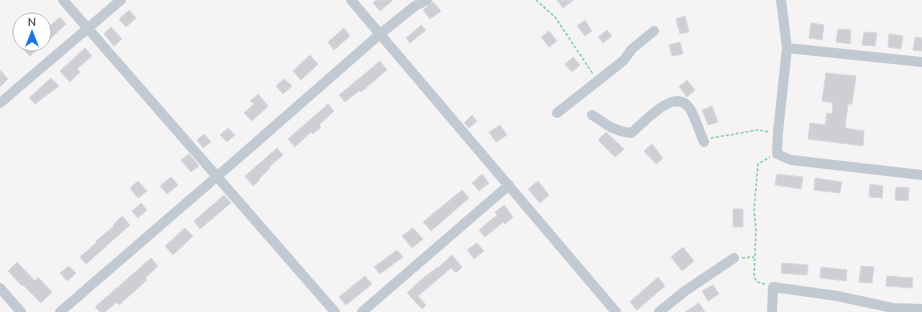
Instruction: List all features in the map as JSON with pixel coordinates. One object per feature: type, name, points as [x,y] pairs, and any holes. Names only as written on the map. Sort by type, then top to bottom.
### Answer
[{"type":"street","points":[[63,0],[335,312]]},
{"type":"street","points":[[0,103],[121,0]]},
{"type":"street","points":[[351,0],[616,312]]},
{"type":"street","points":[[60,312],[218,177],[380,34],[414,6],[427,0]]},
{"type":"street","points":[[781,0],[786,48],[777,154],[791,160],[922,175]]},
{"type":"street","points":[[557,112],[623,61],[632,49],[654,31]]},
{"type":"street","points":[[786,48],[922,62]]},
{"type":"street","points":[[592,115],[611,128],[631,133],[661,107],[671,101],[681,101],[689,108],[704,142]]},
{"type":"street","points":[[362,312],[509,185]]},
{"type":"street","points":[[659,312],[685,291],[734,258]]},
{"type":"street","points":[[772,312],[773,287],[837,296],[893,308],[922,309]]},
{"type":"street","points":[[0,288],[21,312]]},
{"type":"path","points":[[536,0],[555,17],[597,80]]},
{"type":"path","points":[[704,142],[711,138],[758,130],[778,132]]},
{"type":"path","points":[[773,287],[757,282],[754,277],[756,230],[754,209],[758,164],[777,154]]},
{"type":"path","points":[[734,258],[755,257]]},
{"type":"building","points":[[376,0],[393,0],[380,11],[373,3]]},
{"type":"building","points":[[557,0],[574,0],[563,8]]},
{"type":"building","points":[[433,2],[441,11],[430,19],[423,10]]},
{"type":"building","points":[[129,10],[136,18],[126,27],[119,19]]},
{"type":"building","points":[[685,16],[689,32],[680,34],[676,19]]},
{"type":"building","points":[[60,17],[66,24],[52,37],[52,24]]},
{"type":"building","points":[[585,20],[592,31],[585,36],[577,26]]},
{"type":"building","points":[[811,23],[824,25],[822,40],[809,38]]},
{"type":"building","points":[[421,25],[426,30],[410,43],[406,38]]},
{"type":"building","points":[[111,27],[122,39],[114,46],[104,34]]},
{"type":"building","points":[[344,28],[350,36],[334,50],[328,42]]},
{"type":"building","points":[[838,29],[851,30],[850,44],[836,42]]},
{"type":"building","points":[[607,30],[612,36],[603,43],[598,37]]},
{"type":"building","points":[[549,31],[557,41],[549,47],[541,37]]},
{"type":"building","points":[[864,32],[877,33],[875,46],[862,45]]},
{"type":"building","points":[[889,34],[903,36],[901,49],[888,47]]},
{"type":"building","points":[[915,37],[922,38],[922,51],[913,50]]},
{"type":"building","points":[[680,42],[683,54],[672,56],[669,45]]},
{"type":"building","points":[[85,48],[92,56],[77,69],[80,72],[70,82],[60,71]]},
{"type":"building","points":[[26,52],[34,52],[30,56]]},
{"type":"building","points":[[310,55],[318,64],[301,80],[293,71]]},
{"type":"building","points":[[573,57],[580,65],[572,72],[565,64]]},
{"type":"building","points":[[380,61],[387,70],[361,92],[360,90],[345,102],[339,95]]},
{"type":"building","points":[[0,70],[8,79],[0,87]]},
{"type":"building","points":[[826,73],[856,76],[852,104],[848,104],[845,128],[864,131],[863,146],[808,139],[810,123],[825,125],[827,113],[832,114],[833,103],[822,101]]},
{"type":"building","points":[[51,78],[59,86],[35,104],[29,98]]},
{"type":"building","points":[[284,79],[292,86],[283,94],[276,86]]},
{"type":"building","points":[[687,80],[695,90],[687,97],[679,87]]},
{"type":"building","points":[[258,94],[268,106],[252,121],[244,113],[254,104],[250,101]]},
{"type":"building","points":[[328,104],[334,111],[319,125],[321,127],[313,134],[311,132],[295,147],[288,139]]},
{"type":"building","points":[[712,106],[718,122],[708,125],[702,110]]},
{"type":"building","points":[[472,115],[477,121],[469,128],[464,123]]},
{"type":"building","points":[[500,125],[507,135],[496,142],[489,132]]},
{"type":"building","points":[[228,128],[235,135],[227,142],[220,135]]},
{"type":"building","points":[[606,132],[624,149],[615,157],[598,140]]},
{"type":"building","points":[[204,134],[211,142],[203,148],[197,140]]},
{"type":"building","points":[[652,144],[663,158],[656,164],[644,151]]},
{"type":"building","points":[[277,148],[283,155],[269,167],[270,168],[259,179],[260,180],[253,186],[245,176]]},
{"type":"building","points":[[189,154],[199,166],[191,172],[181,160]]},
{"type":"building","points":[[482,174],[489,183],[479,191],[472,183]]},
{"type":"building","points":[[777,174],[803,177],[801,189],[775,185]]},
{"type":"building","points":[[171,177],[178,185],[167,194],[160,186]]},
{"type":"building","points":[[815,178],[842,182],[840,193],[814,190]]},
{"type":"building","points":[[138,181],[147,191],[138,198],[130,188]]},
{"type":"building","points":[[538,181],[549,195],[540,203],[528,189]]},
{"type":"building","points":[[870,184],[883,186],[882,198],[869,197]]},
{"type":"building","points":[[896,187],[909,188],[908,201],[895,200]]},
{"type":"building","points":[[462,190],[469,198],[431,231],[423,222]]},
{"type":"building","points":[[224,195],[231,203],[200,229],[194,221]]},
{"type":"building","points":[[141,203],[147,210],[138,218],[132,211]]},
{"type":"building","points":[[504,205],[513,217],[505,224],[503,222],[485,237],[479,230],[497,215],[495,212]]},
{"type":"building","points":[[733,209],[743,209],[743,227],[733,227]]},
{"type":"building","points":[[122,216],[130,225],[86,264],[80,257],[114,226],[113,225]]},
{"type":"building","points":[[185,228],[193,236],[173,255],[165,246]]},
{"type":"building","points":[[413,228],[423,239],[412,248],[402,236]]},
{"type":"building","points":[[477,243],[484,251],[474,259],[467,250]]},
{"type":"building","points":[[683,247],[694,261],[682,271],[671,257]]},
{"type":"building","points":[[397,250],[403,257],[380,274],[374,267]]},
{"type":"building","points":[[452,255],[462,267],[456,273],[451,268],[418,296],[426,305],[422,309],[407,293]]},
{"type":"building","points":[[151,258],[158,266],[145,278],[147,280],[119,305],[117,302],[105,312],[100,312],[95,307]]},
{"type":"building","points":[[17,262],[35,281],[38,277],[52,292],[41,303],[8,271]]},
{"type":"building","points":[[782,263],[808,265],[807,275],[781,273]]},
{"type":"building","points":[[69,266],[76,273],[67,281],[60,273]]},
{"type":"building","points":[[861,266],[874,267],[872,283],[859,282]]},
{"type":"building","points":[[821,267],[847,270],[846,281],[820,278]]},
{"type":"building","points":[[365,276],[372,284],[346,305],[339,297]]},
{"type":"building","points":[[887,276],[913,278],[912,288],[886,286]]},
{"type":"building","points":[[658,277],[665,286],[637,310],[630,302]]},
{"type":"building","points":[[713,285],[719,294],[708,301],[702,291]]},
{"type":"building","points":[[699,303],[705,312],[685,312]]}]
